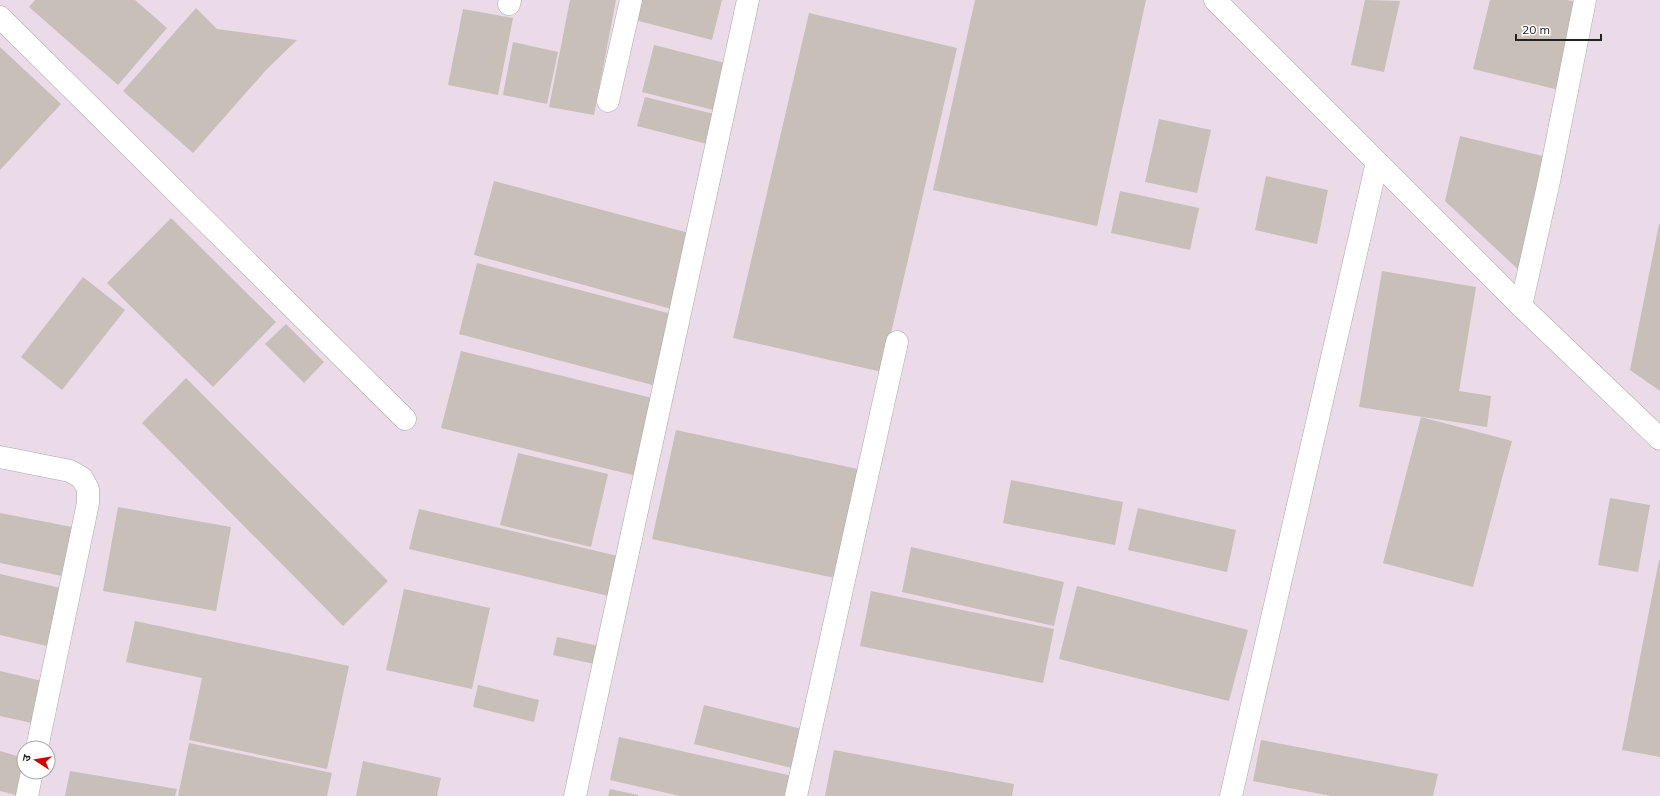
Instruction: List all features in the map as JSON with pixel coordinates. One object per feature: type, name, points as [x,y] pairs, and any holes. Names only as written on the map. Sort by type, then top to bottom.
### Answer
[{"type":"street","points":[[608,101],[631,0]]},
{"type":"street","points":[[575,796],[622,586],[694,242],[748,0]]},
{"type":"street","points":[[1215,0],[1521,306],[1660,439]]},
{"type":"street","points":[[1521,306],[1549,181],[1585,0]]},
{"type":"street","points":[[0,17],[405,419]]},
{"type":"street","points":[[1231,796],[1377,162]]},
{"type":"street","points":[[796,796],[897,342]]},
{"type":"street","points":[[0,457],[70,471],[82,478],[88,489],[88,503],[39,740]]},
{"type":"street","points":[[27,796],[30,780]]},
{"type":"shaded area","points":[[0,0],[1660,0],[1660,796],[0,796]]},
{"type":"building","points":[[35,0],[135,0],[167,28],[118,85],[29,7]]},
{"type":"building","points":[[570,0],[616,0],[594,115],[549,107]]},
{"type":"building","points":[[636,0],[722,0],[712,40],[631,19]]},
{"type":"building","points":[[975,0],[1146,0],[1097,226],[933,190]]},
{"type":"building","points":[[1365,0],[1400,1],[1384,72],[1351,65]]},
{"type":"building","points":[[1490,0],[1567,0],[1580,3],[1559,90],[1473,69]]},
{"type":"building","points":[[196,8],[217,29],[297,40],[266,70],[193,153],[123,91]]},
{"type":"building","points":[[463,9],[513,18],[498,95],[448,85]]},
{"type":"building","points":[[809,13],[957,48],[882,372],[733,338]]},
{"type":"building","points":[[513,42],[558,52],[547,104],[503,95]]},
{"type":"building","points":[[654,45],[737,66],[725,113],[642,92]]},
{"type":"building","points":[[0,47],[61,104],[0,170]]},
{"type":"building","points":[[645,97],[718,115],[711,145],[637,126]]},
{"type":"building","points":[[1159,119],[1211,130],[1197,193],[1145,182]]},
{"type":"building","points":[[1460,136],[1551,158],[1524,275],[1445,201]]},
{"type":"building","points":[[1266,176],[1328,190],[1317,244],[1255,230]]},
{"type":"building","points":[[494,181],[700,236],[679,311],[474,255]]},
{"type":"building","points":[[1120,191],[1199,208],[1190,250],[1111,233]]},
{"type":"building","points":[[171,218],[276,322],[213,387],[107,283]]},
{"type":"building","points":[[1660,224],[1660,391],[1630,370]]},
{"type":"building","points":[[477,263],[683,317],[664,388],[459,334]]},
{"type":"building","points":[[1382,271],[1476,287],[1459,391],[1491,396],[1487,427],[1359,407]]},
{"type":"building","points":[[83,277],[125,310],[62,390],[21,357]]},
{"type":"building","points":[[286,324],[324,362],[304,383],[265,344]]},
{"type":"building","points":[[461,351],[660,400],[641,477],[441,428]]},
{"type":"building","points":[[186,378],[388,581],[343,626],[142,423]]},
{"type":"building","points":[[1421,417],[1512,441],[1473,587],[1383,563]]},
{"type":"building","points":[[676,430],[867,471],[844,580],[652,539]]},
{"type":"building","points":[[518,453],[608,474],[591,547],[500,525]]},
{"type":"building","points":[[1011,480],[1123,502],[1115,545],[1003,523]]},
{"type":"building","points":[[1610,498],[1650,505],[1638,572],[1598,565]]},
{"type":"building","points":[[118,507],[231,527],[216,611],[103,591]]},
{"type":"building","points":[[1138,508],[1236,530],[1227,572],[1128,550]]},
{"type":"building","points":[[419,509],[626,558],[617,598],[409,549]]},
{"type":"building","points":[[0,513],[72,527],[62,576],[0,563]]},
{"type":"building","points":[[911,547],[1064,582],[1054,626],[902,592]]},
{"type":"building","points":[[1660,560],[1660,757],[1622,750]]},
{"type":"building","points":[[0,574],[65,589],[51,647],[0,635]]},
{"type":"building","points":[[1077,586],[1248,630],[1229,701],[1059,659]]},
{"type":"building","points":[[404,589],[490,608],[472,689],[386,670]]},
{"type":"building","points":[[871,591],[1054,629],[1043,683],[860,646]]},
{"type":"building","points":[[135,621],[349,666],[327,769],[189,740],[202,678],[126,662]]},
{"type":"building","points":[[557,637],[603,647],[599,665],[553,655]]},
{"type":"building","points":[[0,671],[42,681],[32,723],[0,716]]},
{"type":"building","points":[[478,685],[539,700],[534,722],[473,707]]},
{"type":"building","points":[[704,705],[810,731],[800,770],[694,744]]},
{"type":"building","points":[[619,737],[797,777],[793,796],[680,796],[610,780]]},
{"type":"building","points":[[1261,740],[1438,774],[1433,796],[1331,796],[1253,781]]},
{"type":"building","points":[[189,743],[332,773],[327,796],[178,796]]},
{"type":"building","points":[[834,750],[1014,784],[1012,796],[825,796]]},
{"type":"building","points":[[0,751],[16,756],[16,780],[20,780],[16,795],[0,791]]},
{"type":"building","points":[[363,761],[441,778],[437,796],[356,796]]},
{"type":"building","points":[[70,771],[177,789],[175,796],[65,796]]},
{"type":"building","points":[[610,789],[638,795],[638,796],[608,796]]}]
